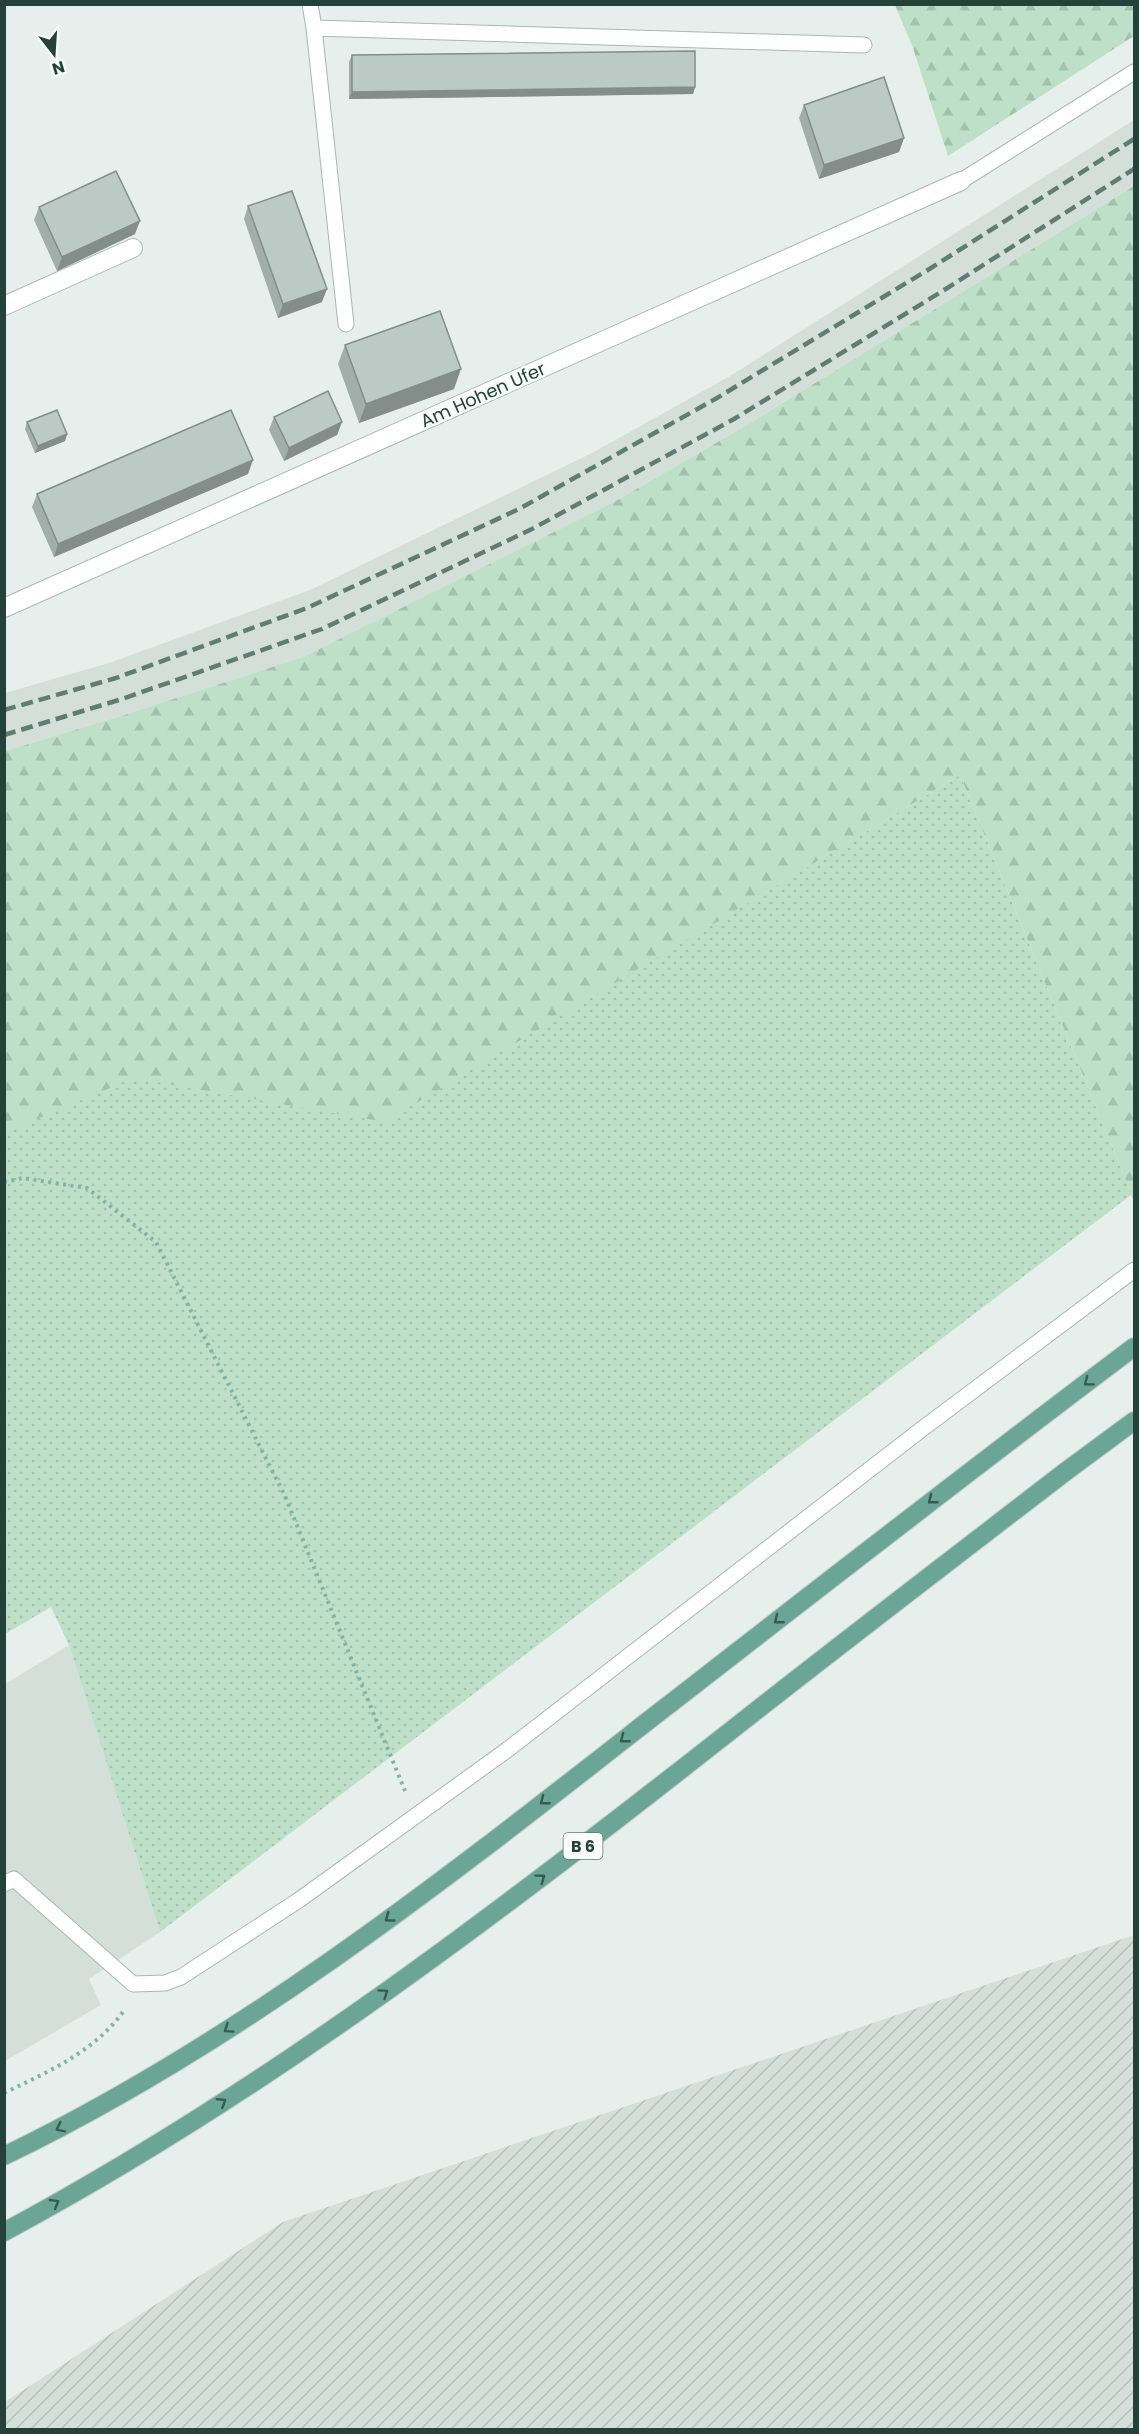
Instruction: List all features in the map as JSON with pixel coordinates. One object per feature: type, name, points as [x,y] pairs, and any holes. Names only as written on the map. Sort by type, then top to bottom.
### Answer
[{"type":"main road","points":[[4,2156],[85,2116],[215,2039],[411,1903],[988,1457],[1134,1347]]},
{"type":"main road","name":"B 6","points":[[4,2232],[161,2141],[227,2099],[308,2047],[453,1944],[1134,1421]]},
{"type":"street","name":"Am Hohen Ufer","points":[[4,608],[961,181]]},
{"type":"street","points":[[4,306],[132,248]]},
{"type":"lane","points":[[310,4],[346,324]]},
{"type":"lane","points":[[314,28],[864,45]]},
{"type":"lane","points":[[961,181],[1134,72]]},
{"type":"lane","points":[[4,1884],[14,1879],[133,1984],[165,1983],[181,1977],[300,1900],[507,1750],[922,1429],[1134,1270]]},
{"type":"path","points":[[4,1182],[23,1178],[87,1188],[156,1242],[285,1496],[415,1817]]},
{"type":"path","points":[[4,2093],[91,2047],[112,2028],[127,2007],[133,1984]]},
{"type":"shaded area","points":[[1134,120],[1134,186],[747,425],[612,503],[303,657],[5,751],[5,693],[109,663],[310,590],[592,453],[730,376]]},
{"type":"shaded area","points":[[69,1645],[160,1932],[89,1979],[101,2005],[5,2061],[5,1684]]},
{"type":"shaded area","points":[[1134,1935],[1134,2429],[5,2429],[5,2402],[283,2222]]},
{"type":"green space","points":[[895,5],[1134,5],[1134,36],[948,156],[913,48]]},
{"type":"green space","points":[[1134,186],[1134,1193],[1132,1195],[960,775],[385,1122],[133,1078],[5,1133],[5,751],[303,657],[612,503],[747,425]]},
{"type":"green space","points":[[960,775],[1132,1195],[1134,1193],[1134,1202],[1131,1195],[160,1932],[69,1645],[51,1607],[5,1634],[4,1133],[133,1077],[385,1121]]},
{"type":"building","points":[[695,51],[695,87],[352,92],[352,55]]},
{"type":"building","points":[[884,77],[904,138],[824,165],[804,105]]},
{"type":"building","points":[[116,171],[140,221],[62,257],[39,207]]},
{"type":"building","points":[[292,191],[327,289],[283,304],[248,206]]},
{"type":"building","points":[[440,311],[461,369],[366,404],[345,345]]},
{"type":"building","points":[[328,391],[342,422],[289,448],[274,417]]},
{"type":"building","points":[[57,410],[67,434],[38,446],[27,422]]},
{"type":"building","points":[[231,410],[253,460],[58,544],[37,494]]},
{"type":"railway","points":[[4,710],[116,678],[307,608],[519,509],[717,398],[931,268],[1134,139]]},
{"type":"railway","points":[[4,735],[122,699],[322,629],[532,529],[734,419],[941,292],[1134,169]]}]
